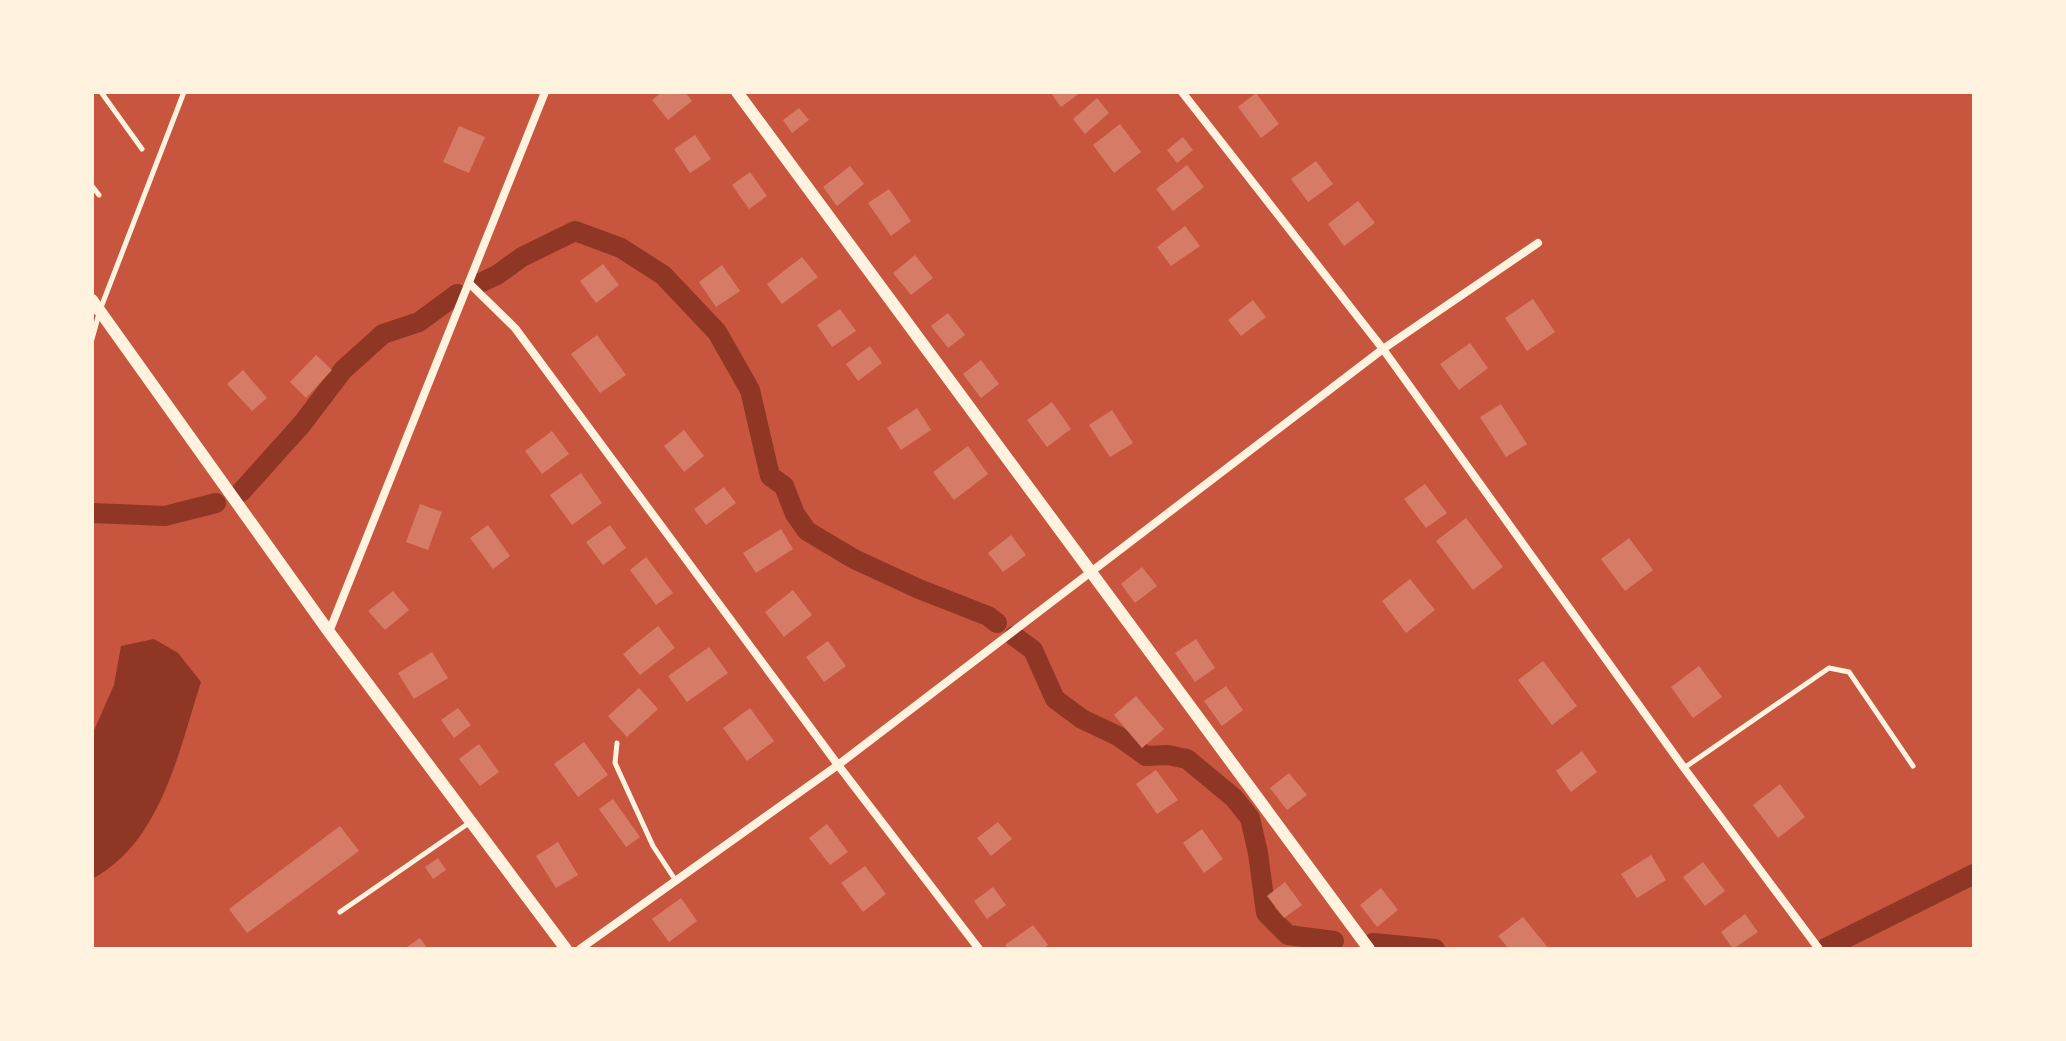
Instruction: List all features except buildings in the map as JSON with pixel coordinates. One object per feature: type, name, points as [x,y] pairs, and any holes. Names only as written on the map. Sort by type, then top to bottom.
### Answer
[{"type":"street","points":[[329,632],[545,92]]},
{"type":"street","points":[[737,92],[1369,949]]},
{"type":"street","points":[[1182,92],[1383,349],[1684,768],[1819,949]]},
{"type":"street","points":[[580,949],[838,765],[1383,349],[1538,243]]},
{"type":"street","points":[[470,284],[515,328],[838,765],[979,949]]},
{"type":"street","points":[[96,305],[329,632],[566,949]]},
{"type":"lane","points":[[101,92],[142,149]]},
{"type":"lane","points":[[92,339],[96,305],[184,92]]},
{"type":"lane","points":[[92,186],[99,195]]},
{"type":"lane","points":[[1684,768],[1829,668],[1849,672],[1913,766]]},
{"type":"lane","points":[[617,743],[615,763],[653,846],[676,881]]},
{"type":"lane","points":[[340,912],[470,823]]},
{"type":"shaded area","points":[[154,639],[178,653],[201,682],[175,765],[151,819],[135,843],[116,863],[92,879],[92,735],[114,685],[121,646]]},
{"type":"waterway","points":[[480,283],[522,257],[575,231],[621,248],[663,275],[717,332],[750,390],[770,476],[784,486],[795,514],[807,531],[854,559],[988,616],[997,623]]},
{"type":"waterway","points":[[241,492],[302,424],[343,370],[383,334],[419,322],[457,294]]},
{"type":"waterway","points":[[92,513],[165,516],[216,503]]},
{"type":"waterway","points":[[1014,636],[1033,650],[1055,699],[1082,719],[1118,736],[1146,756],[1168,755],[1187,759],[1234,798],[1250,818],[1266,913],[1288,935],[1334,941]]},
{"type":"waterway","points":[[1826,948],[1974,874]]},
{"type":"waterway","points":[[1373,943],[1435,949]]}]
